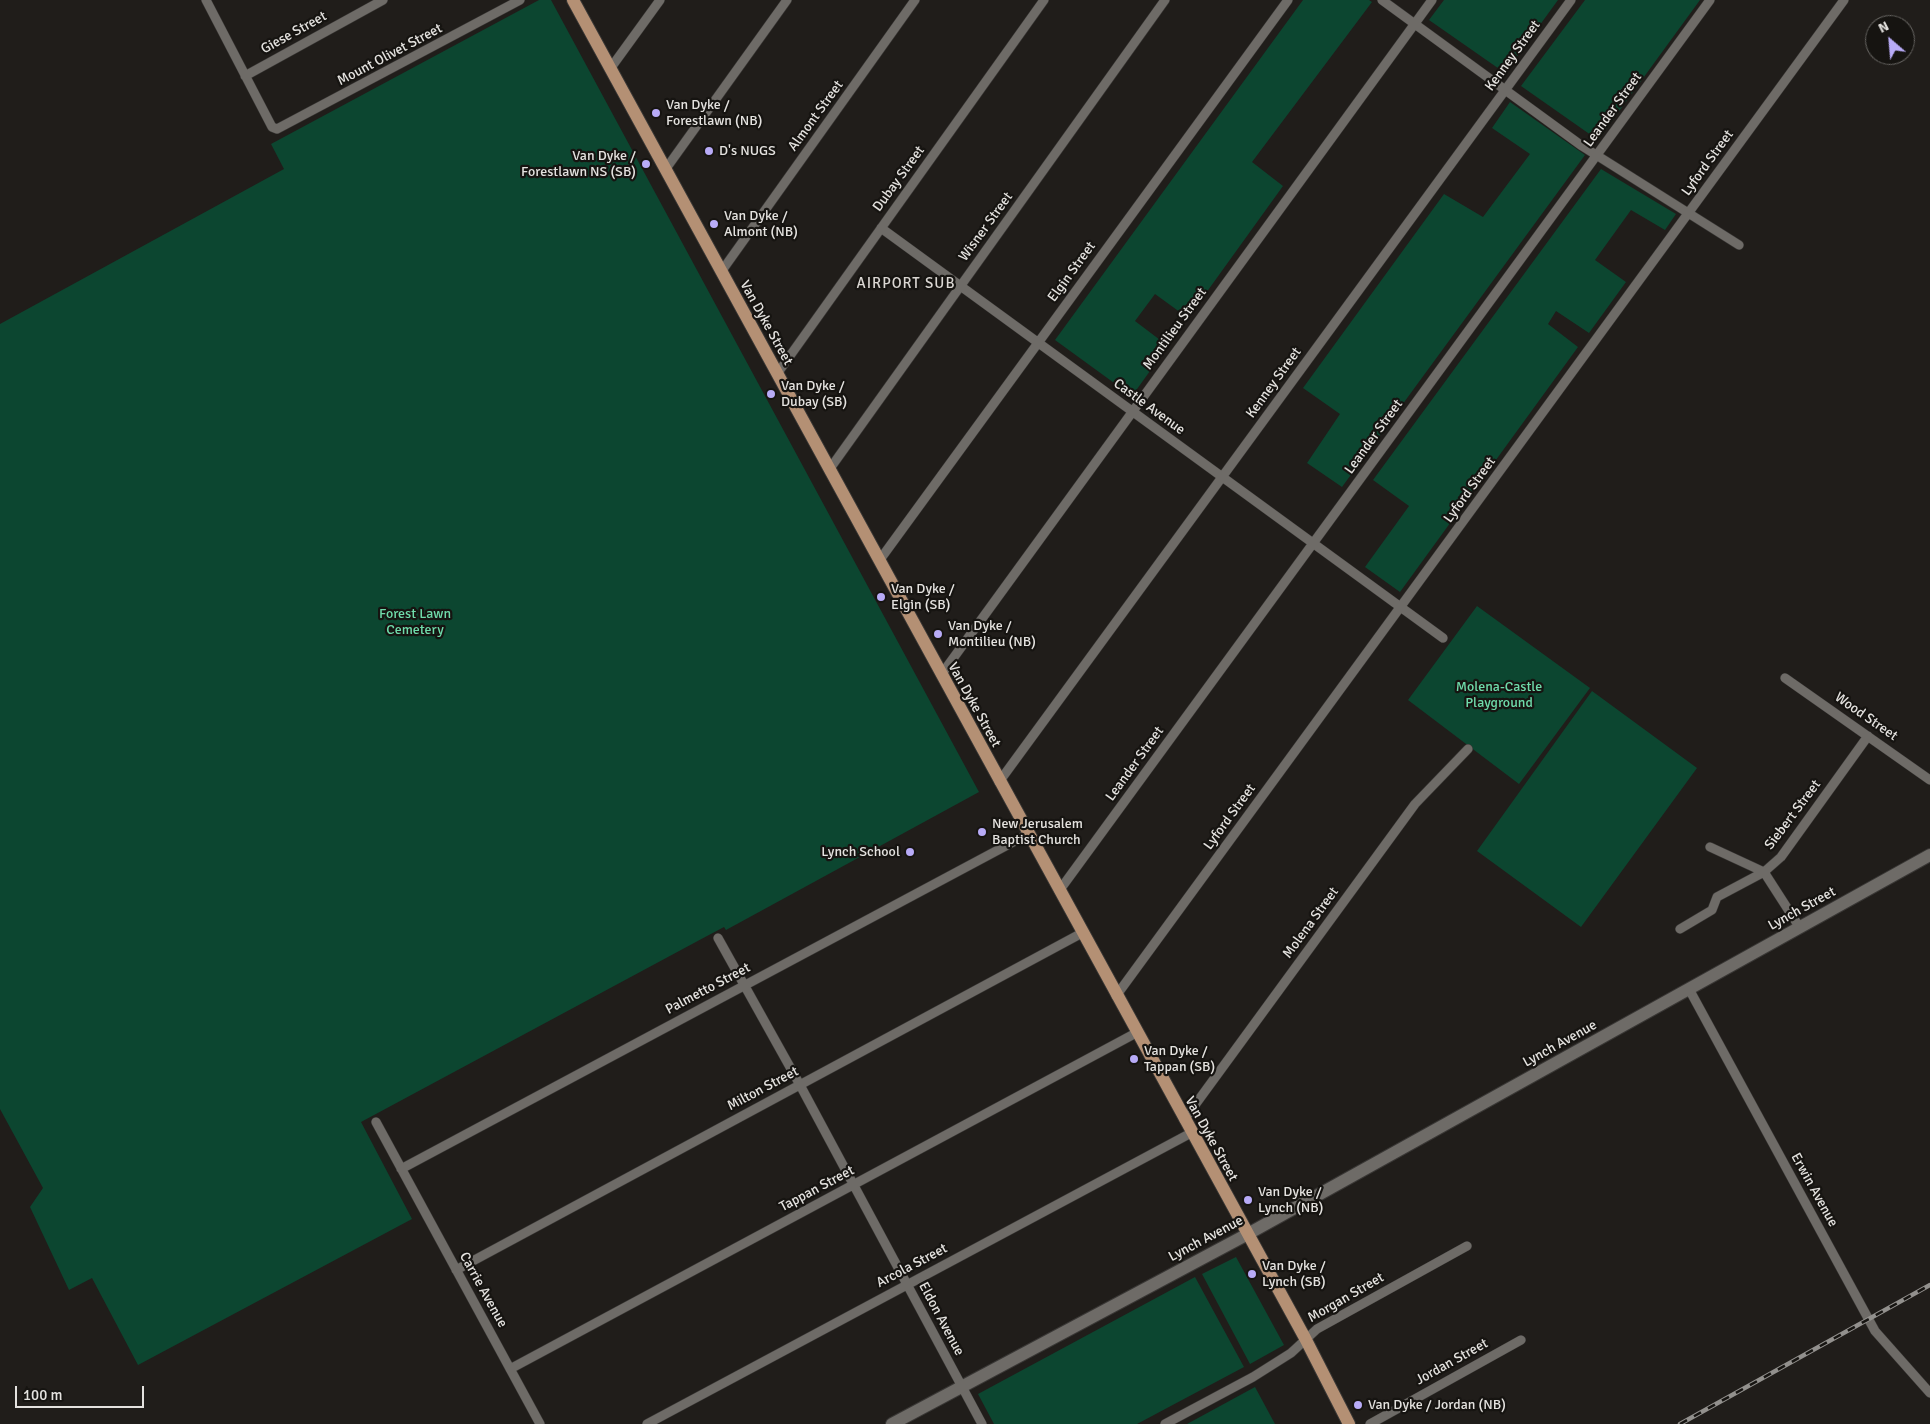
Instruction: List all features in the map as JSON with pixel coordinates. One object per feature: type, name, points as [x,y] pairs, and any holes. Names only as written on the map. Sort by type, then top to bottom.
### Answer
[{"type":"main road","name":"Van Dyke Street","points":[[573,0],[1190,1133],[1305,1338],[1349,1424]]},
{"type":"street","points":[[206,0],[245,76]]},
{"type":"street","name":"Giese Street","points":[[245,76],[383,0]]},
{"type":"street","name":"Mount Olivet Street","points":[[245,76],[272,126],[277,129],[282,128],[520,0]]},
{"type":"street","points":[[610,69],[660,0]]},
{"type":"street","points":[[665,170],[787,0]]},
{"type":"street","name":"Almont Street","points":[[721,272],[915,0]]},
{"type":"street","name":"Dubay Street","points":[[777,374],[1044,0]]},
{"type":"street","name":"Wisner Street","points":[[829,470],[1165,0]]},
{"type":"street","name":"Elgin Street","points":[[879,561],[1288,0]]},
{"type":"street","points":[[1382,0],[1597,155],[1739,244]]},
{"type":"street","name":"Montilieu Street","points":[[941,675],[1432,0]]},
{"type":"street","name":"Kenney Street","points":[[1000,782],[1571,0]]},
{"type":"street","name":"Leander Street","points":[[1059,891],[1710,0]]},
{"type":"street","name":"Lyford Street","points":[[1116,996],[1844,0]]},
{"type":"street","name":"Castle Avenue","points":[[882,228],[1443,638]]},
{"type":"street","name":"Wood Street","points":[[1785,678],[1930,780]]},
{"type":"street","name":"Siebert Street","points":[[1680,929],[1712,910],[1717,897],[1764,872],[1781,858],[1868,736]]},
{"type":"street","name":"Molena Street","points":[[1184,1120],[1415,804],[1468,749]]},
{"type":"street","name":"Palmetto Street","points":[[401,1168],[1028,834]]},
{"type":"street","points":[[1710,847],[1764,872],[1800,928]]},
{"type":"street","name":"Lynch Street","points":[[1689,989],[1930,855]]},
{"type":"street","name":"Milton Street","points":[[456,1270],[1082,934]]},
{"type":"street","name":"Eldon Avenue","points":[[718,938],[800,1085],[982,1424]]},
{"type":"street","name":"Lynch Avenue","points":[[892,1424],[1246,1234],[1689,989]]},
{"type":"street","name":"Erwin Avenue","points":[[1689,989],[1875,1331],[1930,1393]]},
{"type":"street","name":"Tappan Street","points":[[510,1368],[1136,1033]]},
{"type":"street","name":"Carrie Avenue","points":[[376,1122],[540,1424]]},
{"type":"street","name":"Arcola Street","points":[[647,1424],[1190,1133]]},
{"type":"street","name":"Morgan Street","points":[[1165,1424],[1292,1353],[1305,1338],[1317,1329],[1467,1246]]},
{"type":"street","name":"Jordan Street","points":[[1370,1424],[1521,1340]]},
{"type":"green space","name":"Forest Lawn Cemetery","points":[[539,0],[551,0],[979,792],[726,930],[724,927],[361,1122],[412,1219],[138,1365],[92,1278],[69,1290],[30,1207],[43,1188],[0,1109],[0,324],[284,169],[271,144]]},
{"type":"green space","points":[[1303,0],[1369,0],[1372,2],[1252,162],[1283,186],[1188,318],[1155,294],[1135,321],[1168,346],[1132,396],[1055,340]]},
{"type":"green space","points":[[1444,0],[1558,0],[1505,73],[1429,20]]},
{"type":"green space","points":[[1585,0],[1700,0],[1598,140],[1521,86]]},
{"type":"green space","points":[[1510,102],[1585,155],[1342,487],[1307,463],[1340,414],[1303,388],[1444,194],[1483,217],[1530,154],[1492,128]]},
{"type":"green space","points":[[1601,169],[1676,214],[1665,230],[1631,210],[1595,260],[1626,282],[1589,333],[1556,311],[1548,324],[1578,347],[1400,592],[1365,567],[1409,506],[1373,480]]},
{"type":"green space","name":"Molena-Castle Playground","points":[[1477,606],[1590,688],[1519,784],[1408,700]]},
{"type":"green space","points":[[1592,691],[1697,768],[1581,927],[1477,851]]},
{"type":"green space","points":[[1236,1257],[1284,1345],[1250,1364],[1202,1274]]},
{"type":"green space","points":[[1195,1277],[1244,1367],[1137,1424],[994,1424],[978,1394]]},
{"type":"green space","points":[[1255,1387],[1275,1424],[1187,1424]]},
{"type":"railway","points":[[1680,1424],[1930,1285]]},
{"type":"place","name":"Van Dyke / Forestlawn (NB)","points":[[656,113]]},
{"type":"place","name":"D's NUGS","points":[[709,151]]},
{"type":"place","name":"Van Dyke / Forestlawn NS (SB)","points":[[646,164]]},
{"type":"place","name":"Van Dyke / Almont (NB)","points":[[714,224]]},
{"type":"place","name":"Van Dyke / Dubay (SB)","points":[[771,394]]},
{"type":"place","name":"Van Dyke / Elgin (SB)","points":[[881,597]]},
{"type":"place","name":"Van Dyke / Montilieu (NB)","points":[[938,634]]},
{"type":"place","name":"New Jerusalem Baptist Church","points":[[982,832]]},
{"type":"place","name":"Lynch School","points":[[910,852]]},
{"type":"place","name":"Van Dyke / Tappan (SB)","points":[[1134,1059]]},
{"type":"place","name":"Van Dyke / Lynch (NB)","points":[[1248,1200]]},
{"type":"place","name":"Van Dyke / Lynch (SB)","points":[[1252,1274]]},
{"type":"place","name":"Van Dyke / Jordan (NB)","points":[[1358,1405]]},
{"type":"district","name":"AIRPORT SUB","points":[[906,284]]}]
